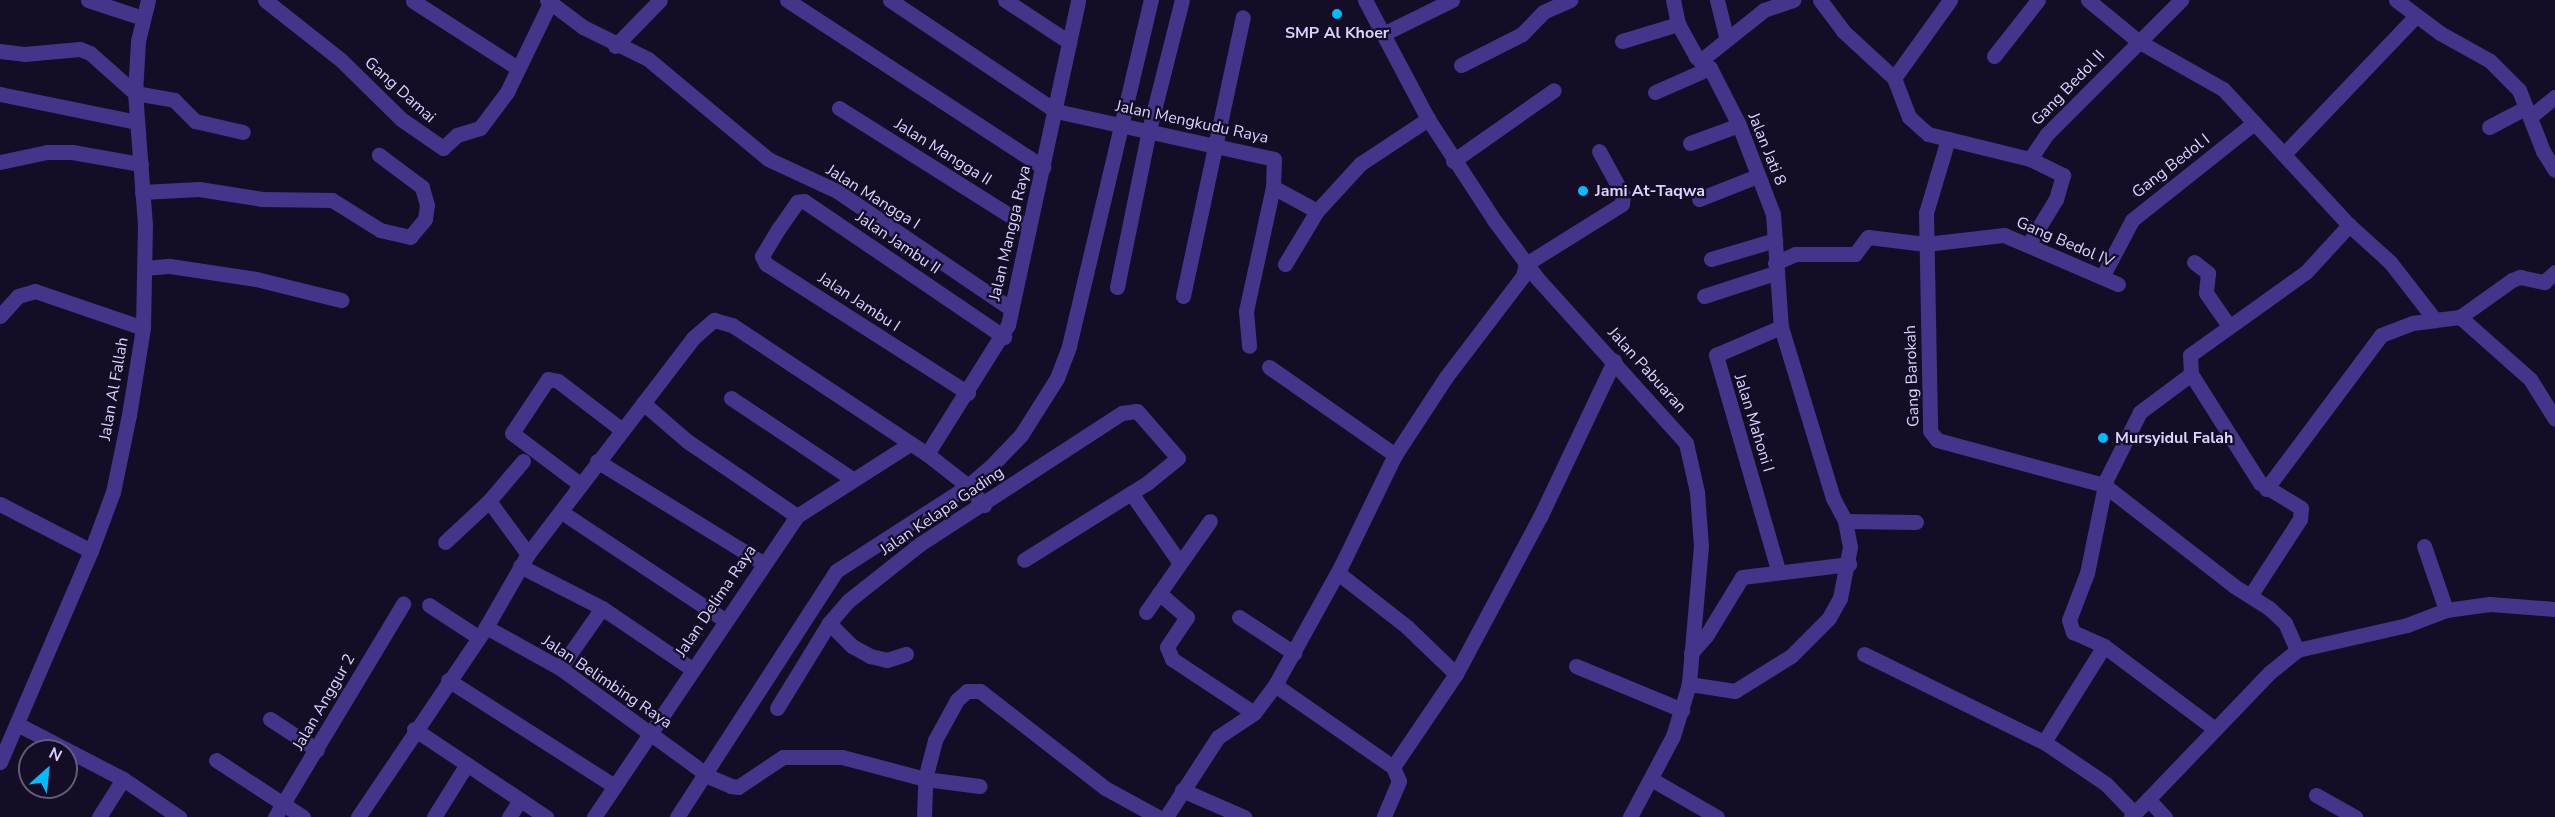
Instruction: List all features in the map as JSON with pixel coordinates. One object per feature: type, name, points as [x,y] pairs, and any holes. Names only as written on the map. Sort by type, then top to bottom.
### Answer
[{"type":"street","points":[[88,0],[144,18]]},
{"type":"street","name":"Jalan Al Fallah","points":[[0,762],[92,551],[113,492],[142,328],[145,268],[141,164],[135,93],[148,0]]},
{"type":"street","name":"Gang Damai","points":[[265,0],[341,60],[400,119],[443,148],[457,135],[480,128],[507,92],[516,67]]},
{"type":"street","points":[[413,0],[516,67],[548,2]]},
{"type":"street","points":[[615,46],[660,0]]},
{"type":"street","points":[[787,0],[1043,167]]},
{"type":"street","points":[[890,0],[1056,111]]},
{"type":"street","points":[[1005,0],[1069,42]]},
{"type":"street","name":"Jalan Mangga Raya","points":[[927,454],[1004,337],[1056,111],[1078,0]]},
{"type":"street","points":[[677,817],[707,775],[837,571],[976,495],[1016,442],[1064,363],[1123,125],[1151,0]]},
{"type":"street","points":[[1117,286],[1148,130],[1182,0]]},
{"type":"street","name":"Jalan Pabuaran","points":[[1365,0],[1428,119],[1453,160],[1526,264],[1680,433],[1690,458],[1701,546],[1689,684],[1682,710],[1651,779],[1630,817]]},
{"type":"street","points":[[1383,34],[1452,0]]},
{"type":"street","points":[[1461,64],[1522,34],[1543,12],[1570,0]]},
{"type":"street","name":"Jalan Jati 8","points":[[1672,0],[1678,24],[1705,64],[1739,125],[1773,213],[1775,268],[1781,327],[1833,498],[1845,521]]},
{"type":"street","points":[[1717,0],[1726,37]]},
{"type":"street","points":[[1655,92],[1705,64],[1726,37],[1764,10],[1793,0]]},
{"type":"street","points":[[1820,0],[1843,31],[1894,78],[1909,117],[1928,134],[2030,159],[2060,172],[2063,183],[2028,245]]},
{"type":"street","points":[[1894,78],[1950,0]]},
{"type":"street","points":[[1994,56],[2038,0]]},
{"type":"street","points":[[2088,0],[2138,41],[2223,89],[2349,225],[2390,262],[2435,320]]},
{"type":"street","name":"Gang Bedol II","points":[[2030,159],[2047,134],[2181,0]]},
{"type":"street","points":[[2396,0],[2415,17],[2490,61],[2519,90],[2555,170]]},
{"type":"street","name":"Jalan Mangga I","points":[[548,2],[615,46],[648,59],[768,159],[837,191],[1011,309]]},
{"type":"street","points":[[1183,296],[1243,17]]},
{"type":"street","points":[[2284,154],[2415,17]]},
{"type":"street","points":[[1622,40],[1678,24]]},
{"type":"street","points":[[0,51],[24,54],[80,49],[90,53],[135,93],[174,100],[195,121],[243,132]]},
{"type":"street","points":[[1453,160],[1554,90]]},
{"type":"street","points":[[0,94],[136,122]]},
{"type":"street","points":[[2489,127],[2527,112],[2555,97]]},
{"type":"street","name":"Jalan Mangga II","points":[[839,108],[1028,227]]},
{"type":"street","name":"Jalan Mengkudu Raya","points":[[1056,111],[1274,159],[1273,187],[1246,312],[1249,346]]},
{"type":"street","points":[[1285,264],[1317,211],[1360,164],[1428,119]]},
{"type":"street","name":"Gang Bedol I","points":[[2102,277],[2132,220],[2254,123]]},
{"type":"street","points":[[1690,143],[1739,125]]},
{"type":"street","name":"Gang Barokah","points":[[1948,139],[1926,213],[1930,431],[1937,440],[2104,485]]},
{"type":"street","points":[[1166,817],[1218,737],[1254,713],[1275,685],[1338,573],[1395,455],[1446,377],[1523,276],[1526,264],[1622,204],[1623,195],[1599,151]]},
{"type":"street","points":[[0,162],[47,152],[72,152],[141,164]]},
{"type":"street","points":[[142,192],[200,189],[262,199],[332,200],[380,230],[410,237],[425,219],[427,205],[422,187],[379,155]]},
{"type":"street","points":[[1699,199],[1757,176]]},
{"type":"street","points":[[1273,187],[1317,211]]},
{"type":"street","name":"Jalan Jambu II","points":[[779,228],[797,202],[804,201],[1004,337]]},
{"type":"street","points":[[2250,596],[2300,519],[2301,508],[2297,503],[2266,489],[2191,374],[2193,351],[2306,272],[2349,225]]},
{"type":"street","name":"Jalan Jambu I","points":[[779,228],[762,256],[766,264],[968,393]]},
{"type":"street","name":"Gang Bedol IV","points":[[1775,268],[1795,254],[1855,254],[1868,237],[1926,244],[2004,234],[2118,284]]},
{"type":"street","points":[[1711,259],[1775,240]]},
{"type":"street","points":[[2194,262],[2208,273],[2206,293],[2229,326]]},
{"type":"street","points":[[145,268],[170,266],[256,279],[341,300]]},
{"type":"street","points":[[1704,296],[1775,268]]},
{"type":"street","points":[[2266,489],[2381,335],[2412,323],[2460,317],[2512,280],[2520,277],[2544,282],[2555,272]]},
{"type":"street","points":[[0,316],[18,296],[35,291],[142,328]]},
{"type":"street","points":[[2460,317],[2530,379],[2555,419]]},
{"type":"street","points":[[358,817],[414,729],[482,632],[524,560],[597,461],[703,326],[714,320],[724,321],[908,445],[927,454],[976,495]]},
{"type":"street","name":"Jalan Mahoni I","points":[[1778,570],[1716,355],[1781,327]]},
{"type":"street","points":[[1393,767],[1456,674],[1540,517],[1614,361]]},
{"type":"street","points":[[1269,367],[1395,455]]},
{"type":"street","points":[[2191,374],[2140,412],[2104,485],[2087,573],[2069,620],[2073,632],[2104,646],[2215,729]]},
{"type":"street","points":[[581,485],[512,433],[548,379],[558,381],[622,430]]},
{"type":"street","points":[[731,398],[851,478]]},
{"type":"street","points":[[643,402],[687,441],[797,516]]},
{"type":"street","name":"Jalan Kelapa Gading","points":[[777,708],[829,623],[848,601],[920,544],[976,495],[1122,413],[1137,411],[1178,456],[1131,493]]},
{"type":"street","name":"Jalan Delima Raya","points":[[594,817],[613,785],[797,516],[851,478],[908,445]]},
{"type":"street","points":[[445,542],[489,501],[523,461]]},
{"type":"street","points":[[597,461],[763,563]]},
{"type":"street","points":[[2104,485],[2285,623],[2297,650]]},
{"type":"street","points":[[1024,560],[1131,493],[1180,563]]},
{"type":"street","points":[[489,501],[524,560],[602,608],[692,669]]},
{"type":"street","points":[[0,504],[92,551]]},
{"type":"street","points":[[569,517],[726,621]]},
{"type":"street","points":[[1146,612],[1210,521]]},
{"type":"street","points":[[1689,684],[1735,691],[1791,656],[1829,618],[1840,598],[1849,564],[1845,521],[1916,522]]},
{"type":"street","points":[[2424,546],[2446,610]]},
{"type":"street","points":[[1691,653],[1706,636],[1738,580],[1778,570],[1849,564]]},
{"type":"street","points":[[1338,573],[1407,627],[1456,674]]},
{"type":"street","points":[[1159,593],[1187,617],[1167,647],[1172,660],[1254,713]]},
{"type":"street","name":"Jalan Anggur 2","points":[[279,811],[403,604]]},
{"type":"street","points":[[1864,654],[2044,742],[2106,784],[2132,815],[2269,673],[2297,650],[2407,625],[2446,610],[2490,604],[2555,609]]},
{"type":"street","name":"Jalan Belimbing Raya","points":[[429,605],[560,668],[707,775],[731,786],[738,787],[783,757],[842,757],[925,779]]},
{"type":"street","points":[[560,668],[602,608]]},
{"type":"street","points":[[1239,617],[1294,652]]},
{"type":"street","points":[[829,623],[852,646],[870,656],[887,660],[906,654]]},
{"type":"street","points":[[2044,742],[2104,646]]},
{"type":"street","points":[[1576,666],[1682,710]]},
{"type":"street","points":[[448,680],[613,785]]},
{"type":"street","points":[[1275,685],[1393,767],[1399,781],[1384,817]]},
{"type":"street","points":[[924,817],[925,779],[935,740],[957,700],[967,691],[980,691],[1105,788],[1158,817]]},
{"type":"street","points":[[270,719],[317,750]]},
{"type":"street","points":[[15,729],[30,739]]},
{"type":"street","points":[[15,729],[125,784],[179,817]]},
{"type":"street","points":[[414,729],[546,817]]},
{"type":"street","points":[[216,760],[279,811],[303,817]]},
{"type":"street","points":[[78,764],[125,784]]},
{"type":"street","points":[[434,817],[467,764]]},
{"type":"street","points":[[925,779],[980,786]]},
{"type":"street","points":[[1651,779],[1717,817]]},
{"type":"street","points":[[99,817],[125,784]]},
{"type":"street","points":[[1182,790],[1244,817]]},
{"type":"street","points":[[2316,795],[2355,817]]},
{"type":"street","points":[[2148,799],[2165,817]]},
{"type":"street","points":[[510,817],[520,800]]},
{"type":"place","name":"SMP Al Khoer","points":[[1337,14]]},
{"type":"place","name":"Jami At-Taqwa","points":[[1583,191]]},
{"type":"place","name":"Mursyidul Falah","points":[[2103,438]]}]
